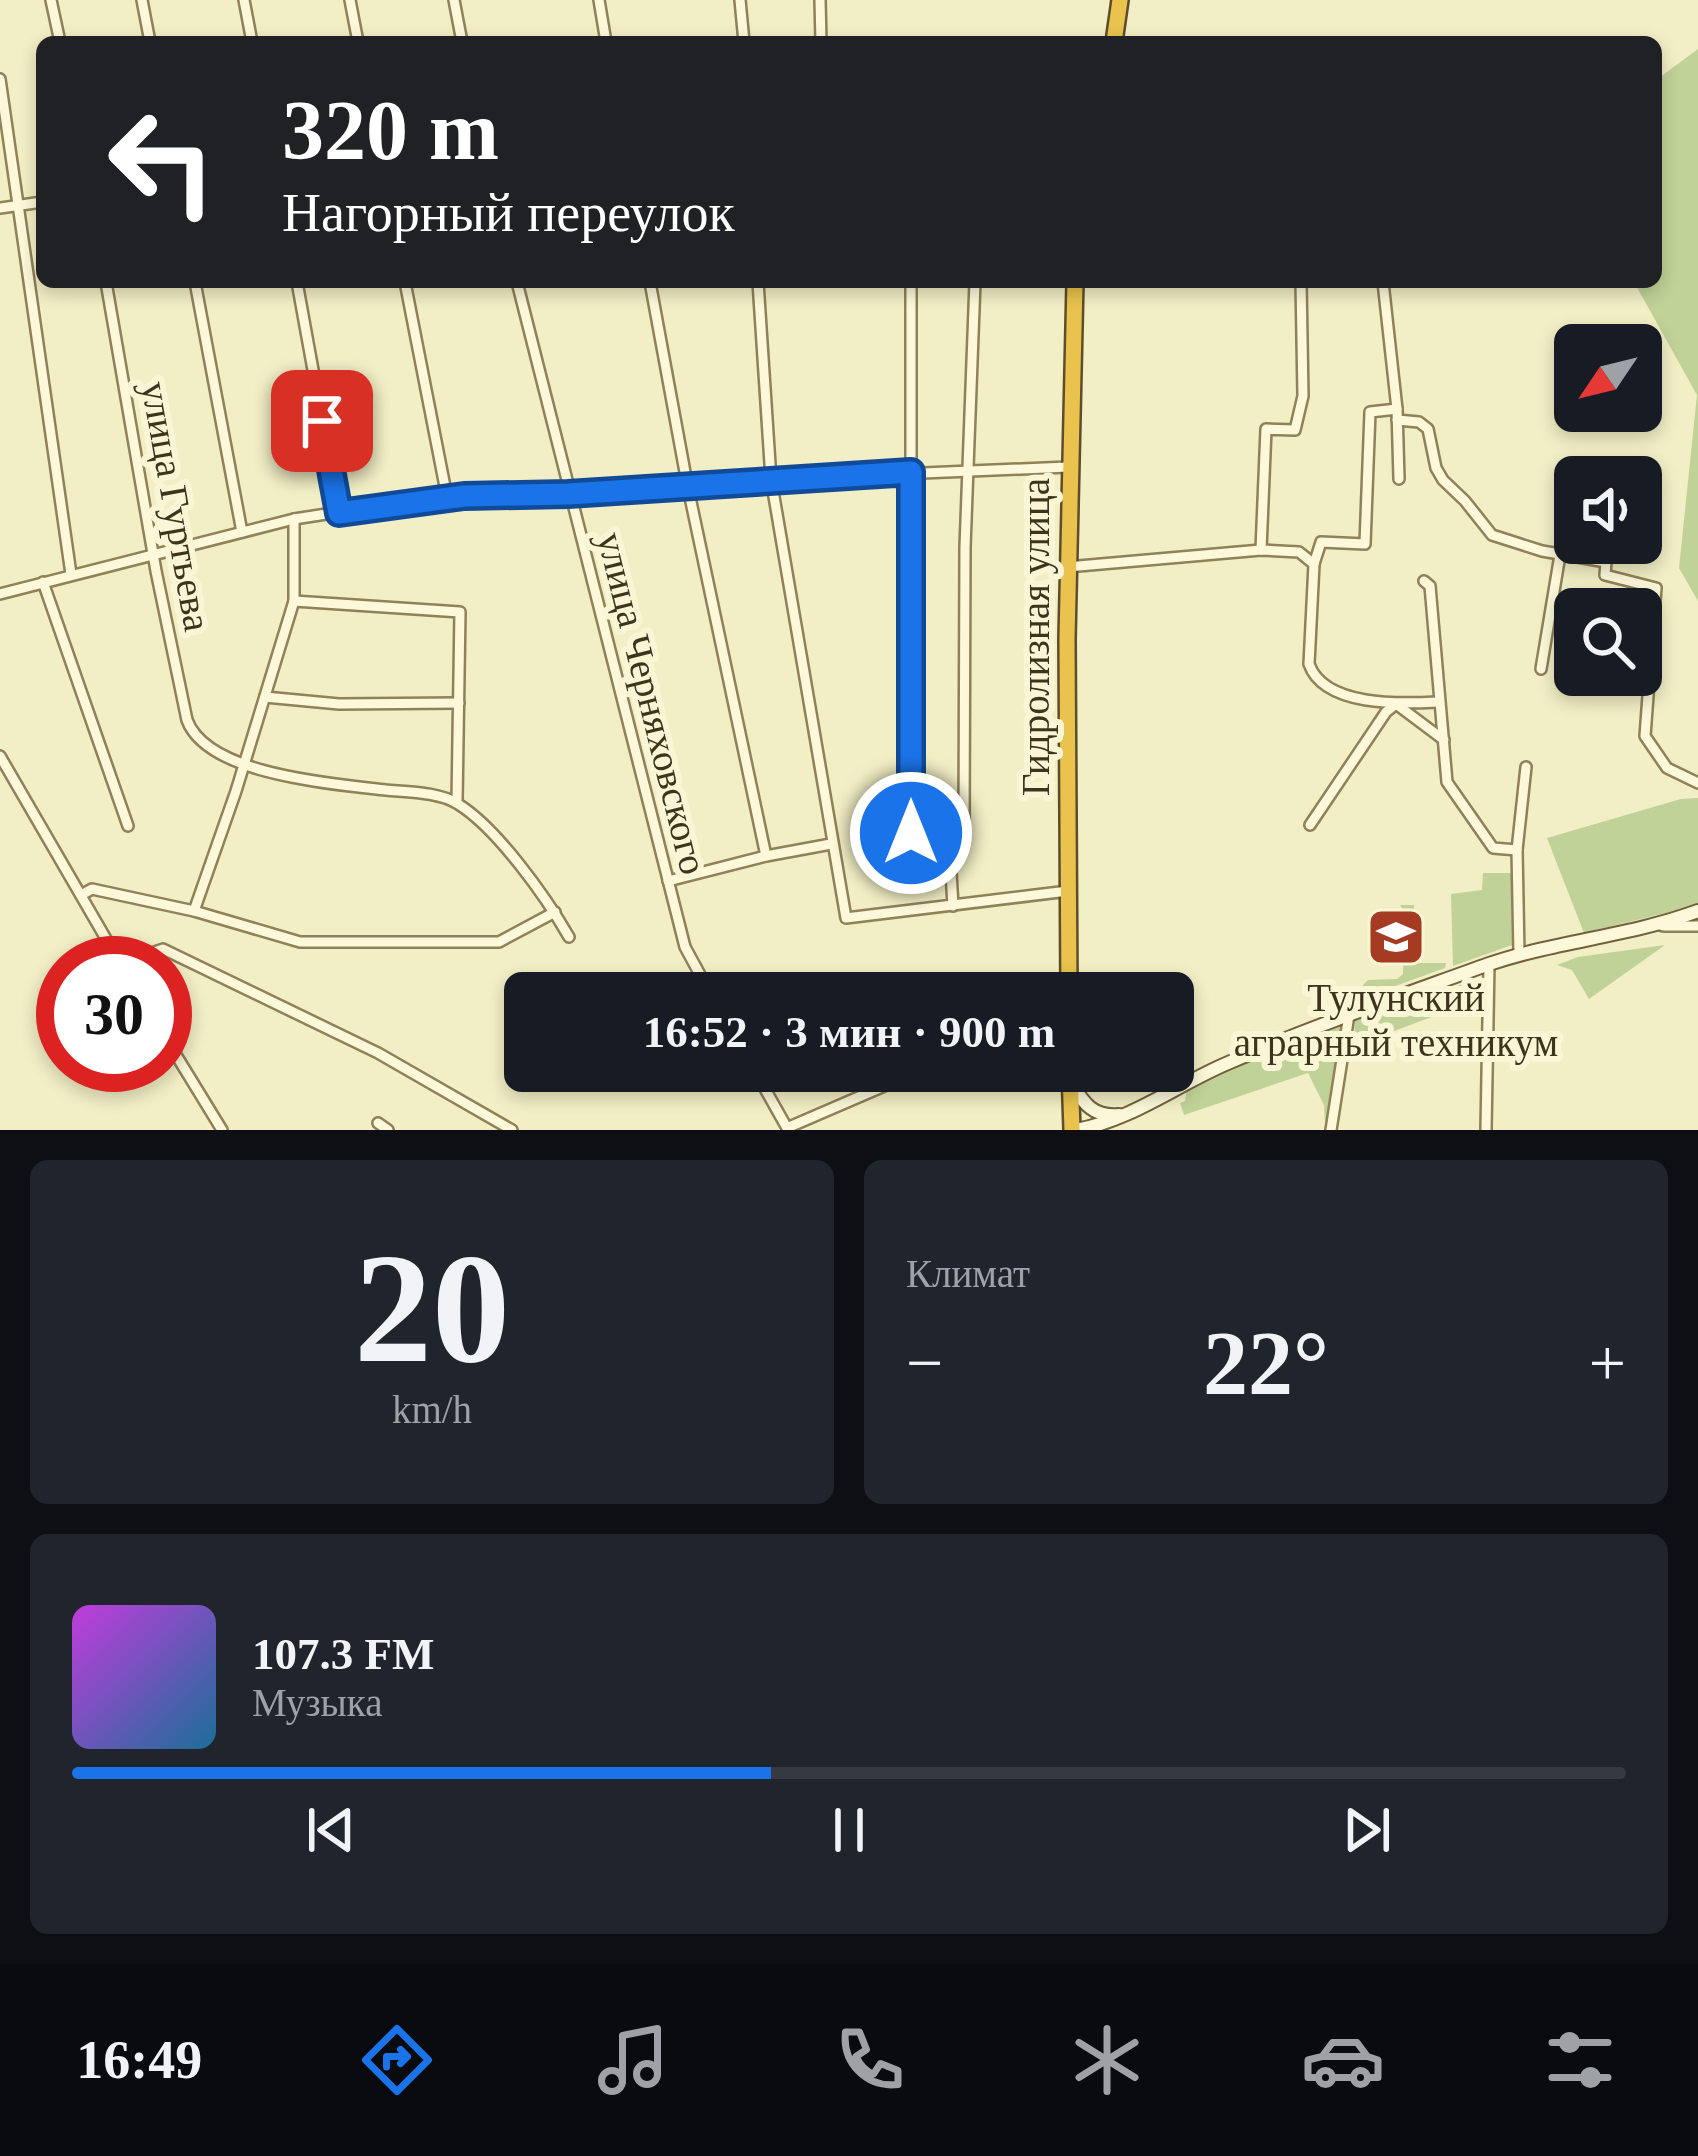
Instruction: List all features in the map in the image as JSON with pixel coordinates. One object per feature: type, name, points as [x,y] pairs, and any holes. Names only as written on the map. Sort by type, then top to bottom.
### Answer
[{"type":"highway","points":[[1115,36],[1120,0]]},
{"type":"highway","name":"Гидролизная улица","points":[[1069,972],[1067,567],[1075,288]]},
{"type":"highway","points":[[1072,1092],[1074,1130]]},
{"type":"street","points":[[51,0],[59,36]]},
{"type":"street","points":[[142,0],[149,36]]},
{"type":"street","points":[[244,0],[251,36]]},
{"type":"street","points":[[350,0],[357,36]]},
{"type":"street","points":[[454,0],[461,36]]},
{"type":"street","points":[[598,0],[605,36]]},
{"type":"street","points":[[740,0],[743,36]]},
{"type":"street","points":[[820,0],[820,36]]},
{"type":"street","points":[[0,79],[71,574]]},
{"type":"street","points":[[0,208],[36,203]]},
{"type":"street","name":"улица Гуртьева","points":[[107,288],[187,720],[196,739],[245,763]]},
{"type":"street","points":[[196,288],[242,532]]},
{"type":"street","points":[[298,288],[339,513]]},
{"type":"street","points":[[406,288],[447,497]]},
{"type":"street","name":"улица Черняховского","points":[[518,288],[685,946],[699,972]]},
{"type":"street","points":[[651,288],[687,484],[766,856]]},
{"type":"street","points":[[758,288],[771,479],[846,918],[1069,891]]},
{"type":"street","points":[[911,288],[911,833],[916,840],[960,838],[964,829],[967,470],[975,288]]},
{"type":"street","points":[[1262,550],[1266,429],[1295,430],[1303,396],[1301,288]]},
{"type":"street","points":[[1384,288],[1399,479]]},
{"type":"street","points":[[1437,702],[1376,703],[1337,690],[1313,674],[1309,656],[1314,563],[1322,542],[1365,544],[1370,412],[1397,414],[1428,429],[1436,468],[1487,532],[1554,553]]},
{"type":"street","points":[[0,594],[294,519],[447,497],[1068,466]]},
{"type":"street","points":[[194,911],[294,601],[294,519]]},
{"type":"street","points":[[1067,567],[1262,550],[1298,552],[1314,563]]},
{"type":"street","points":[[1541,669],[1558,564]]},
{"type":"street","points":[[1606,564],[1605,575],[1656,588],[1645,736],[1667,767],[1698,783]]},
{"type":"street","points":[[1424,581],[1430,586],[1437,702],[1449,788],[1493,848],[1517,850]]},
{"type":"street","points":[[43,582],[128,826]]},
{"type":"street","points":[[294,601],[460,612],[457,802]]},
{"type":"street","points":[[266,697],[339,704],[459,703]]},
{"type":"street","points":[[1396,704],[1444,740]]},
{"type":"street","points":[[1310,825],[1396,704]]},
{"type":"street","points":[[0,756],[105,936]]},
{"type":"street","points":[[245,763],[332,784],[457,802],[517,860],[569,937]]},
{"type":"street","points":[[1519,954],[1517,850],[1526,767]]},
{"type":"street","points":[[949,839],[953,906]]},
{"type":"street","points":[[668,881],[831,844]]},
{"type":"street","points":[[81,895],[92,889],[194,911],[300,942],[499,942],[555,912]]},
{"type":"street","points":[[1074,1130],[1132,1112],[1233,1060],[1489,964],[1658,926],[1698,911]]},
{"type":"street","points":[[1658,926],[1698,926]]},
{"type":"street","points":[[192,964],[379,1053],[512,1130]]},
{"type":"street","points":[[1486,1130],[1489,964]]},
{"type":"street","points":[[1331,1130],[1349,1015]]},
{"type":"street","points":[[192,1081],[222,1130]]},
{"type":"street","points":[[767,1092],[787,1128],[870,1092]]},
{"type":"street","points":[[1078,1092],[1097,1114],[1132,1112]]},
{"type":"street","points":[[1115,1130],[1149,1103]]},
{"type":"street","points":[[378,1123],[388,1130]]},
{"type":"green space","points":[[1698,49],[1698,601],[1679,568],[1697,395],[1662,332],[1662,324],[1657,324],[1637,288],[1662,288],[1662,76]]},
{"type":"green space","points":[[1698,798],[1698,905],[1584,933],[1547,838]]},
{"type":"green space","points":[[1483,873],[1511,873],[1512,945],[1453,966],[1451,894],[1482,890]]},
{"type":"green space","points":[[1400,905],[1414,905],[1414,963],[1446,963],[1445,968],[1362,998],[1360,988],[1368,980],[1397,979],[1403,974],[1404,911]]},
{"type":"green space","points":[[1665,945],[1589,999],[1572,970],[1557,965],[1578,957]]},
{"type":"green space","points":[[1478,979],[1478,1017],[1470,1017],[1469,1003],[1354,1046],[1355,1020]]},
{"type":"green space","points":[[1344,1024],[1325,1124],[1324,1105],[1308,1073],[1184,1115],[1180,1103],[1186,1092],[1194,1092],[1194,1085]]},
{"type":"place","name":"Тулунский аграрный техникум","points":[[1396,937]]},
{"type":"route","points":[[322,421],[339,513],[464,496],[911,472],[911,833]]}]
